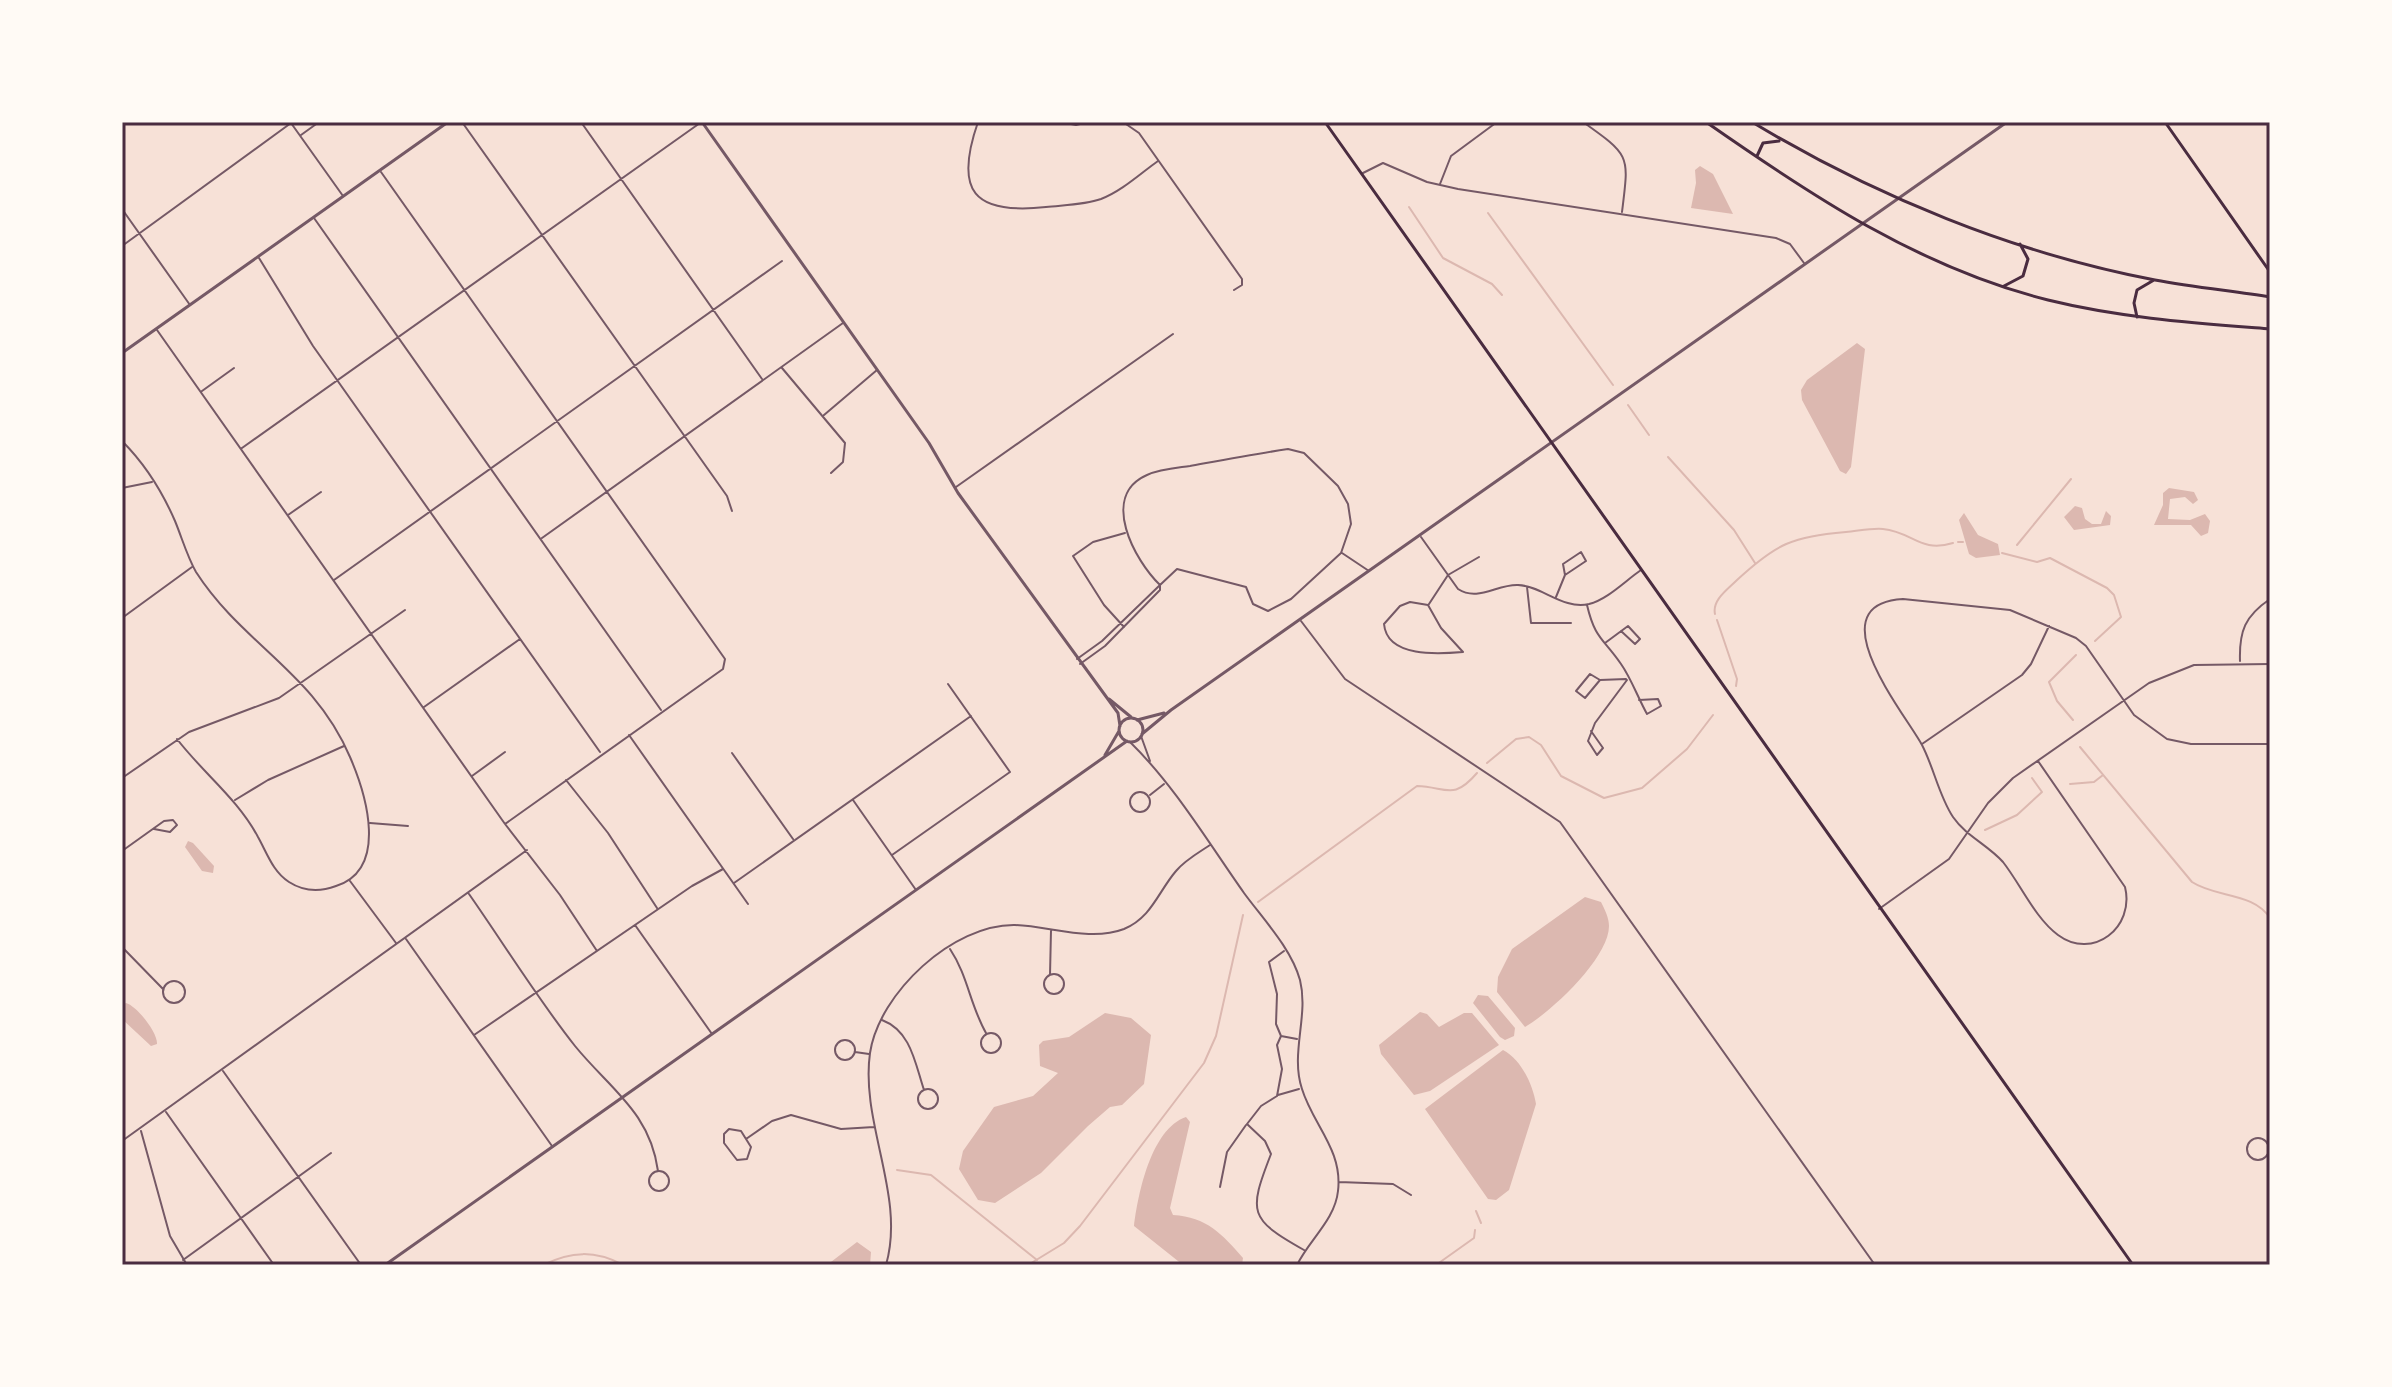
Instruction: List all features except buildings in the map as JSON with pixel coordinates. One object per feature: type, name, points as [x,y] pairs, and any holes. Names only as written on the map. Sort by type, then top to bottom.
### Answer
[{"type":"main road","points":[[1325,122],[2133,1265]]},
{"type":"main road","points":[[1706,122],[1860,224],[1900,245],[2004,286],[2047,299],[2137,318],[2270,329]]},
{"type":"main road","points":[[1752,122],[1783,141],[1947,220],[2020,244],[2154,280],[2270,297]]},
{"type":"main road","points":[[2165,122],[2270,272]]},
{"type":"main road","points":[[1757,157],[1763,143],[1783,141]]},
{"type":"main road","points":[[2004,286],[2023,276],[2027,255],[2020,244]]},
{"type":"main road","points":[[2137,318],[2134,303],[2137,290],[2154,280]]},
{"type":"street","points":[[122,246],[138,231],[291,122],[343,197]]},
{"type":"street","points":[[300,135],[319,122]]},
{"type":"street","points":[[122,353],[448,122]]},
{"type":"street","points":[[462,122],[727,496],[732,511]]},
{"type":"street","points":[[581,122],[763,380]]},
{"type":"street","points":[[241,449],[702,122],[878,370],[955,488],[1120,716],[1119,728],[1128,742],[1152,765],[1295,968],[1302,993],[1298,1039],[1301,1088],[1331,1144],[1338,1182],[1338,1192],[1327,1221],[1304,1250],[1297,1265]]},
{"type":"street","points":[[978,122],[967,153],[968,179],[982,200],[1003,210],[1101,199],[1158,161]]},
{"type":"street","points":[[1061,122],[1076,125],[1088,122]]},
{"type":"street","points":[[1123,122],[1139,133],[1242,279],[1242,285],[1234,290]]},
{"type":"street","points":[[1439,186],[1451,156],[1497,122]]},
{"type":"street","points":[[1583,122],[1616,145],[1625,158],[1622,214]]},
{"type":"street","points":[[385,1265],[2007,122]]},
{"type":"street","points":[[1362,174],[1383,163],[1439,186],[1776,238],[1790,244],[1804,263]]},
{"type":"street","points":[[380,170],[725,659],[723,669],[505,824]]},
{"type":"street","points":[[122,209],[190,305]]},
{"type":"street","points":[[314,217],[662,711]]},
{"type":"street","points":[[258,257],[338,381],[602,754]]},
{"type":"street","points":[[333,580],[782,261]]},
{"type":"street","points":[[541,539],[844,323]]},
{"type":"street","points":[[156,329],[597,951]]},
{"type":"street","points":[[955,488],[1173,334]]},
{"type":"street","points":[[781,367],[846,448],[843,462],[831,473]]},
{"type":"street","points":[[201,392],[234,368]]},
{"type":"street","points":[[823,416],[878,370]]},
{"type":"street","points":[[122,441],[155,481],[193,566],[240,627],[303,682],[345,746],[369,823],[364,859],[350,880],[320,890],[287,881],[234,801],[177,739]]},
{"type":"street","points":[[1077,659],[1120,622],[1160,585],[1177,569],[1246,587],[1257,608],[1275,609],[1341,553],[1351,524],[1345,494],[1304,453],[1297,450],[1251,455],[1146,475],[1126,498],[1123,520],[1126,532],[1160,585],[1160,590],[1124,627],[1080,664]]},
{"type":"street","points":[[122,488],[155,481]]},
{"type":"street","points":[[287,515],[321,492]]},
{"type":"street","points":[[1124,627],[1097,595],[1073,556],[1093,542],[1126,532]]},
{"type":"street","points":[[1420,536],[1464,593],[1482,594],[1516,585],[1527,586],[1555,598],[1587,605],[1611,593],[1641,570]]},
{"type":"street","points":[[1555,598],[1565,575],[1586,561],[1581,552],[1563,564],[1565,575]]},
{"type":"street","points":[[1341,553],[1369,571]]},
{"type":"street","points":[[1428,605],[1448,575],[1479,557]]},
{"type":"street","points":[[122,618],[193,566]]},
{"type":"street","points":[[1527,586],[1531,623],[1571,623]]},
{"type":"street","points":[[2038,761],[2125,887],[2126,913],[2110,936],[2089,944],[2060,937],[1996,855],[1968,833],[1947,807],[1922,745],[1872,667],[1866,635],[1875,611],[1889,601],[1903,599],[1999,607],[2049,625],[2083,643],[2143,725],[2167,739],[2191,744],[2270,744]]},
{"type":"street","points":[[2240,663],[2242,627],[2253,611],[2270,599]]},
{"type":"street","points":[[1410,602],[1428,605],[1441,628],[1463,652],[1414,653],[1386,633],[1384,624],[1400,606],[1410,602]]},
{"type":"street","points":[[1587,605],[1594,632],[1623,665],[1627,679],[1639,700],[1647,714],[1661,706],[1658,699],[1639,700]]},
{"type":"street","points":[[122,778],[177,739],[205,725],[265,705],[405,610]]},
{"type":"street","points":[[1301,620],[1345,679],[1560,822],[1875,1265]]},
{"type":"street","points":[[1922,745],[2022,675],[2031,664],[2049,625]]},
{"type":"street","points":[[1604,644],[1621,631],[1630,626],[1640,639],[1635,644],[1621,631]]},
{"type":"street","points":[[423,708],[520,639]]},
{"type":"street","points":[[1879,909],[1949,859],[1997,793],[2123,700],[2176,669],[2240,663],[2270,664]]},
{"type":"street","points":[[1600,680],[1585,698],[1576,691],[1590,674],[1600,680],[1627,679]]},
{"type":"street","points":[[1591,731],[1603,748],[1597,755],[1588,741],[1591,731],[1627,679]]},
{"type":"street","points":[[892,855],[1010,772],[948,684]]},
{"type":"street","points":[[1104,695],[1142,726],[1141,735],[1152,765]]},
{"type":"street","points":[[1104,757],[1125,720],[1149,720],[1171,710]]},
{"type":"street","points":[[734,883],[971,716]]},
{"type":"street","points":[[629,735],[748,904]]},
{"type":"street","points":[[234,801],[268,780],[345,746]]},
{"type":"street","points":[[471,777],[505,752]]},
{"type":"street","points":[[732,753],[794,840]]},
{"type":"street","points":[[566,780],[608,833],[658,909]]},
{"type":"street","points":[[1148,796],[1165,784]]},
{"type":"street","points":[[1143,792],[1148,796],[1150,803],[1145,811],[1136,811],[1131,807],[1133,794],[1143,792]]},
{"type":"street","points":[[853,800],[917,891]]},
{"type":"street","points":[[122,851],[154,829],[169,819],[177,825],[170,832],[154,829]]},
{"type":"street","points":[[369,823],[408,826]]},
{"type":"street","points":[[886,1265],[889,1246],[888,1201],[869,1087],[870,1054],[881,1019],[906,982],[949,948],[975,933],[996,926],[1100,934],[1132,925],[1152,908],[1176,871],[1210,845]]},
{"type":"street","points":[[122,1141],[527,850]]},
{"type":"street","points":[[474,1035],[658,909],[723,869]]},
{"type":"street","points":[[350,880],[397,945]]},
{"type":"street","points":[[468,893],[575,1045],[623,1098],[652,1138],[658,1171],[668,1177],[668,1184],[662,1190],[655,1190],[649,1183],[652,1174],[658,1171]]},
{"type":"street","points":[[635,925],[712,1035]]},
{"type":"street","points":[[1050,975],[1063,979],[1064,987],[1059,993],[1052,994],[1045,989],[1044,982],[1050,975],[1051,929]]},
{"type":"street","points":[[405,938],[553,1147]]},
{"type":"street","points":[[122,947],[164,989],[169,1002],[176,1003],[184,997],[183,986],[178,982],[171,982],[164,989]]},
{"type":"street","points":[[949,948],[964,972],[972,1007],[986,1033]]},
{"type":"street","points":[[1277,1096],[1282,1069],[1277,1045],[1281,1036],[1276,1024],[1277,994],[1269,962],[1285,950]]},
{"type":"street","points":[[881,1019],[897,1027],[905,1037],[924,1090]]},
{"type":"street","points":[[986,1033],[994,1033],[1001,1038],[1001,1046],[996,1052],[988,1052],[982,1047],[981,1039],[986,1033]]},
{"type":"street","points":[[1281,1036],[1298,1039]]},
{"type":"street","points":[[847,1040],[853,1044],[855,1052],[851,1058],[844,1060],[837,1056],[835,1049],[839,1042],[847,1040]]},
{"type":"street","points":[[855,1052],[870,1054]]},
{"type":"street","points":[[223,1070],[361,1265]]},
{"type":"street","points":[[1220,1187],[1227,1152],[1261,1106],[1277,1096],[1301,1088]]},
{"type":"street","points":[[924,1090],[932,1090],[938,1096],[937,1104],[932,1109],[924,1109],[918,1103],[919,1095],[924,1090]]},
{"type":"street","points":[[165,1111],[274,1265]]},
{"type":"street","points":[[746,1139],[776,1119],[791,1115],[841,1129],[875,1126]]},
{"type":"street","points":[[1247,1124],[1265,1141],[1271,1154],[1256,1203],[1261,1222],[1304,1250]]},
{"type":"street","points":[[140,1128],[170,1236],[187,1265]]},
{"type":"street","points":[[734,1128],[746,1139],[752,1154],[739,1161],[724,1143],[724,1136],[734,1128]]},
{"type":"street","points":[[2258,1139],[2267,1144],[2266,1157],[2257,1160],[2250,1157],[2248,1150],[2252,1141],[2258,1139]]},
{"type":"street","points":[[183,1260],[331,1153]]},
{"type":"street","points":[[2266,1157],[2270,1160]]},
{"type":"street","points":[[1338,1182],[1393,1184],[1411,1195]]},
{"type":"shaded area","points":[[1700,166],[1713,174],[1733,214],[1691,208],[1695,170]]},
{"type":"shaded area","points":[[1857,343],[1865,349],[1851,467],[1846,474],[1840,471],[1802,400],[1801,390],[1807,380]]},
{"type":"shaded area","points":[[2169,488],[2194,492],[2198,500],[2193,504],[2185,497],[2170,499],[2168,519],[2190,520],[2205,514],[2210,521],[2208,533],[2201,536],[2191,525],[2154,525],[2163,505],[2163,493]]},
{"type":"shaded area","points":[[2075,506],[2082,508],[2085,519],[2092,524],[2101,524],[2106,511],[2111,516],[2110,525],[2074,530],[2064,517]]},
{"type":"shaded area","points":[[1964,513],[1978,535],[1998,544],[2000,555],[1976,558],[1969,554],[1959,520]]},
{"type":"shaded area","points":[[188,841],[214,866],[213,873],[202,871],[185,847]]},
{"type":"shaded area","points":[[1585,897],[1601,902],[1609,923],[1600,953],[1563,997],[1525,1027],[1497,992],[1498,977],[1512,949]]},
{"type":"shaded area","points":[[1478,995],[1488,996],[1515,1028],[1514,1036],[1505,1040],[1500,1037],[1473,1003]]},
{"type":"shaded area","points":[[126,1003],[146,1020],[157,1044],[151,1046],[122,1019],[122,1005]]},
{"type":"shaded area","points":[[1420,1012],[1427,1014],[1439,1027],[1464,1013],[1472,1013],[1499,1045],[1430,1091],[1414,1095],[1381,1054],[1379,1045]]},
{"type":"shaded area","points":[[1105,1013],[1131,1018],[1151,1035],[1144,1084],[1122,1105],[1110,1107],[1088,1126],[1041,1173],[995,1203],[978,1200],[959,1169],[963,1151],[994,1107],[1033,1096],[1058,1073],[1040,1066],[1039,1045],[1043,1041],[1069,1037]]},
{"type":"shaded area","points":[[1503,1050],[1525,1073],[1536,1104],[1509,1190],[1496,1200],[1488,1199],[1425,1109]]},
{"type":"shaded area","points":[[1186,1117],[1190,1122],[1170,1208],[1173,1215],[1195,1219],[1213,1228],[1243,1258],[1242,1265],[1183,1265],[1134,1226],[1143,1181],[1155,1148],[1174,1124]]},
{"type":"shaded area","points":[[857,1242],[871,1252],[870,1265],[827,1265]]},
{"type":"waterway","points":[[1409,207],[1443,258],[1492,284],[1502,295]]},
{"type":"waterway","points":[[1488,213],[1613,385]]},
{"type":"waterway","points":[[1628,405],[1649,435]]},
{"type":"waterway","points":[[1668,457],[1734,530],[1755,563]]},
{"type":"waterway","points":[[2017,545],[2071,479]]},
{"type":"waterway","points":[[1715,614],[1721,596],[1751,568],[1775,550],[1798,540],[1878,529],[1893,531],[1924,544],[1953,543]]},
{"type":"waterway","points":[[1958,542],[1963,542]]},
{"type":"waterway","points":[[2002,553],[2037,562],[2050,558],[2107,588],[2114,595],[2121,617],[2095,641]]},
{"type":"waterway","points":[[1717,620],[1737,679],[1736,686]]},
{"type":"waterway","points":[[2073,720],[2057,701],[2049,682],[2076,655]]},
{"type":"waterway","points":[[1487,763],[1516,739],[1529,737],[1541,745],[1561,776],[1604,798],[1642,788],[1687,749],[1713,715]]},
{"type":"waterway","points":[[2080,747],[2192,882],[2244,899],[2270,918]]},
{"type":"waterway","points":[[1258,902],[1417,786],[1455,790],[1477,773]]},
{"type":"waterway","points":[[2070,784],[2094,782],[2103,775]]},
{"type":"waterway","points":[[1985,830],[2017,815],[2042,792],[2032,778]]},
{"type":"waterway","points":[[1028,1265],[1064,1243],[1080,1226],[1204,1063],[1216,1036],[1243,915]]},
{"type":"waterway","points":[[897,1170],[931,1175],[1037,1260]]},
{"type":"waterway","points":[[1476,1211],[1481,1223]]},
{"type":"waterway","points":[[1436,1265],[1474,1238],[1475,1230]]},
{"type":"waterway","points":[[543,1265],[563,1257],[583,1254],[603,1257],[623,1265]]}]
